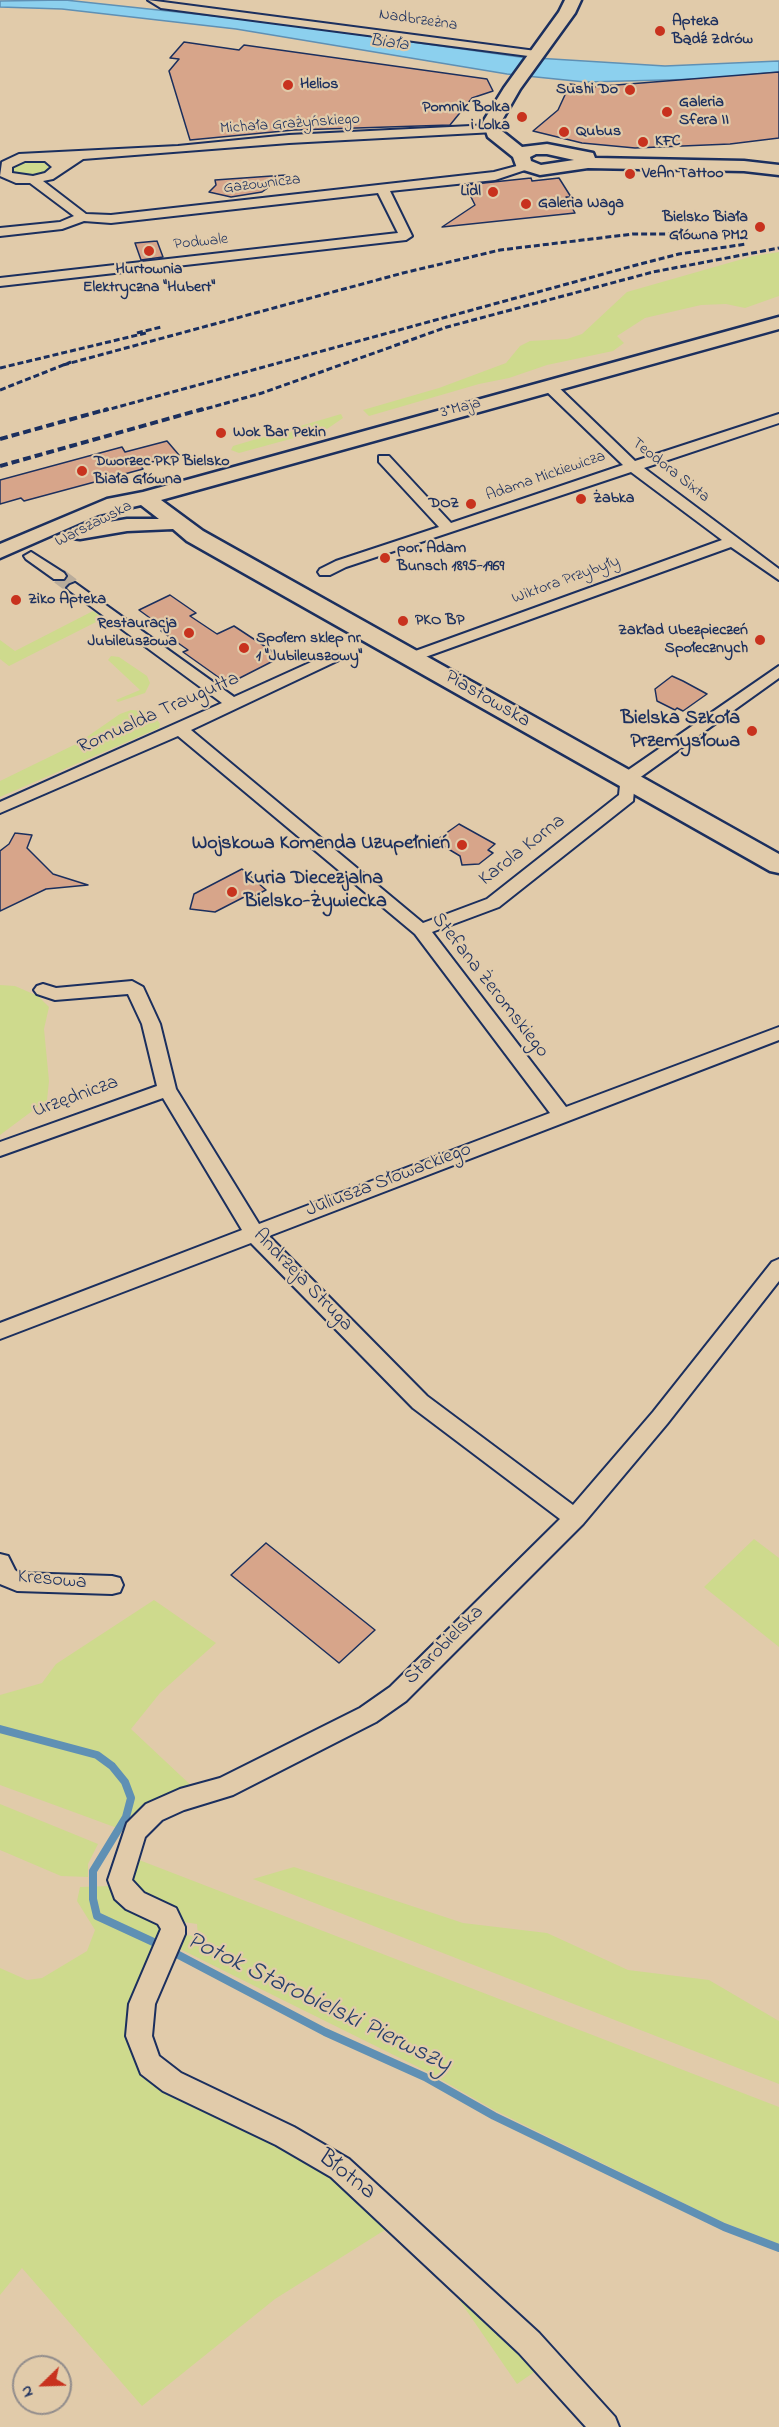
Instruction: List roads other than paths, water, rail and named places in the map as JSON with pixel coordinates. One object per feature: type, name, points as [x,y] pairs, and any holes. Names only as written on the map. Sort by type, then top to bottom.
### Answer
[{"type":"street","name":"Nadbrzeżna","points":[[153,0],[161,4],[535,56]]},
{"type":"street","points":[[560,160],[540,170],[525,161],[498,135],[496,113],[567,13],[573,0]]},
{"type":"street","points":[[498,135],[539,148],[560,160],[588,163],[778,164]]},
{"type":"street","name":"Michała Grażyńskiego","points":[[4,168],[32,156],[48,158],[91,156],[289,140],[498,135]]},
{"type":"street","points":[[525,161],[539,148]]},
{"type":"street","name":"Michała Grażyńskiego","points":[[33,180],[91,156]]},
{"type":"street","points":[[48,158],[54,161],[53,173],[59,196]]},
{"type":"street","name":"Gazownicza","points":[[0,232],[62,225],[83,217],[111,219],[495,176],[525,161]]},
{"type":"street","points":[[4,168],[16,179],[33,180],[59,196],[83,217]]},
{"type":"street","name":"Podwale","points":[[0,282],[406,236],[382,188]]},
{"type":"street","points":[[698,344],[716,327],[779,304]]},
{"type":"street","name":"3 Maja","points":[[145,498],[779,322]]},
{"type":"street","name":"Teodora Sixta","points":[[548,385],[633,467],[779,576]]},
{"type":"street","name":"Adama Mickiewicza","points":[[325,572],[341,564],[779,418]]},
{"type":"street","points":[[384,459],[449,529]]},
{"type":"street","points":[[185,486],[177,507],[178,513],[195,536]]},
{"type":"street","points":[[145,498],[156,517],[165,525]]},
{"type":"street","name":"Warszawska","points":[[0,571],[125,511],[145,498]]},
{"type":"street","name":"Warszawska","points":[[0,552],[91,511],[145,498]]},
{"type":"street","name":"Piastowska","points":[[145,498],[195,536],[779,865]]},
{"type":"street","points":[[80,532],[127,525],[165,525]]},
{"type":"street","name":"Piastowska","points":[[165,525],[195,536]]},
{"type":"street","name":"Wiktora Przybyły","points":[[412,657],[733,541]]},
{"type":"street","points":[[31,556],[59,576]]},
{"type":"street","points":[[75,588],[233,704]]},
{"type":"street","name":"Romualda Traugutta","points":[[0,808],[180,729],[334,657]]},
{"type":"street","points":[[627,779],[779,671]]},
{"type":"street","name":"Stefana Żeromskiego","points":[[180,729],[421,930],[562,1115]]},
{"type":"street","name":"Karola Korna","points":[[421,930],[493,903],[627,796],[627,779]]},
{"type":"street","name":"Andrzeja Struga","points":[[43,990],[56,994],[132,987],[137,991],[151,1024],[167,1089],[254,1233],[420,1402],[575,1518]]},
{"type":"street","name":"Juliusza Słowackiego","points":[[0,1332],[779,1033]]},
{"type":"street","name":"Urzędnicza","points":[[0,1149],[167,1089]]},
{"type":"street","name":"Starobielska","points":[[164,1951],[173,1934],[171,1921],[135,1901],[124,1892],[120,1880],[135,1831],[142,1822],[166,1806],[225,1787],[386,1704],[575,1518],[660,1418],[779,1267]]},
{"type":"street","name":"Kresowa","points":[[0,1563],[8,1577],[17,1582],[112,1585]]},
{"type":"street","name":"Błotna","points":[[164,1951],[142,2004],[139,2022],[142,2048],[156,2072],[303,2145],[340,2168],[529,2343],[605,2427]]},
{"type":"water","name":"Biała","points":[[65,0],[261,21],[520,57],[665,66],[779,61],[779,72],[703,79],[585,82],[507,74],[236,29],[62,9],[0,7],[0,1]]},
{"type":"waterway","name":"Potok Starobielski Pierwszy","points":[[0,1729],[97,1755],[112,1766],[125,1782],[131,1798],[126,1817],[93,1871],[93,1899],[97,1916],[162,1946]]},
{"type":"waterway","name":"Potok Starobielski Pierwszy","points":[[171,1951],[325,2032],[425,2077],[494,2116],[724,2227],[779,2248]]},
{"type":"tunnel","points":[[59,576],[75,588]]},
{"type":"railway","points":[[64,365],[403,273],[500,250],[633,234],[749,234]]},
{"type":"railway","points":[[103,411],[640,264],[679,254],[746,244]]},
{"type":"railway","points":[[198,411],[262,393],[447,327],[653,272],[779,248]]},
{"type":"railway","points":[[137,333],[161,327]]},
{"type":"railway","points":[[0,368],[146,333]]},
{"type":"railway","points":[[64,365],[71,362]]},
{"type":"railway","points":[[0,390],[64,365]]},
{"type":"railway","points":[[0,439],[108,409]]},
{"type":"railway","points":[[0,466],[203,409]]},
{"type":"place","name":"Apteka Bądź Zdrów","points":[[660,31]]},
{"type":"place","name":"Helios","points":[[288,85]]},
{"type":"place","name":"Sushi Do","points":[[630,90]]},
{"type":"place","name":"Galeria Sfera II","points":[[667,112]]},
{"type":"place","name":"Pomnik Bolka i Lolka","points":[[522,117]]},
{"type":"place","name":"Qubus","points":[[564,132]]},
{"type":"place","name":"KFC","points":[[643,142]]},
{"type":"place","name":"VeAn Tattoo","points":[[630,174]]},
{"type":"place","name":"Lidl","points":[[493,192]]},
{"type":"place","name":"Galeria Waga","points":[[526,204]]},
{"type":"place","name":"Bielsko Biała Główna PM2","points":[[760,227]]},
{"type":"place","name":"Hurtownia Elektryczna \"Hubert\"","points":[[149,251]]},
{"type":"place","name":"Wok Bar Pekin","points":[[221,433]]},
{"type":"place","name":"Dworzec PKP Bielsko Biała Główna","points":[[82,471]]},
{"type":"place","name":"Żabka","points":[[581,499]]},
{"type":"place","name":"DOZ","points":[[471,504]]},
{"type":"place","name":"por. Adam Bunsch 1895-1969","points":[[385,558]]},
{"type":"place","name":"Ziko Apteka","points":[[16,600]]},
{"type":"place","name":"PKO BP","points":[[403,621]]},
{"type":"place","name":"Restauracja Jubileuszowa","points":[[189,633]]},
{"type":"place","name":"Zakład Ubezpieczeń Społecznych","points":[[760,640]]},
{"type":"place","name":"Społem sklep nr 1 \"Jubileuszowy\"","points":[[244,648]]},
{"type":"place","name":"Bielska Szkoła Przemysłowa","points":[[752,731]]},
{"type":"place","name":"Wojskowa Komenda Uzupełnień","points":[[462,845]]},
{"type":"place","name":"Kuria Diecezjalna Bielsko-Żywiecka","points":[[232,892]]}]
